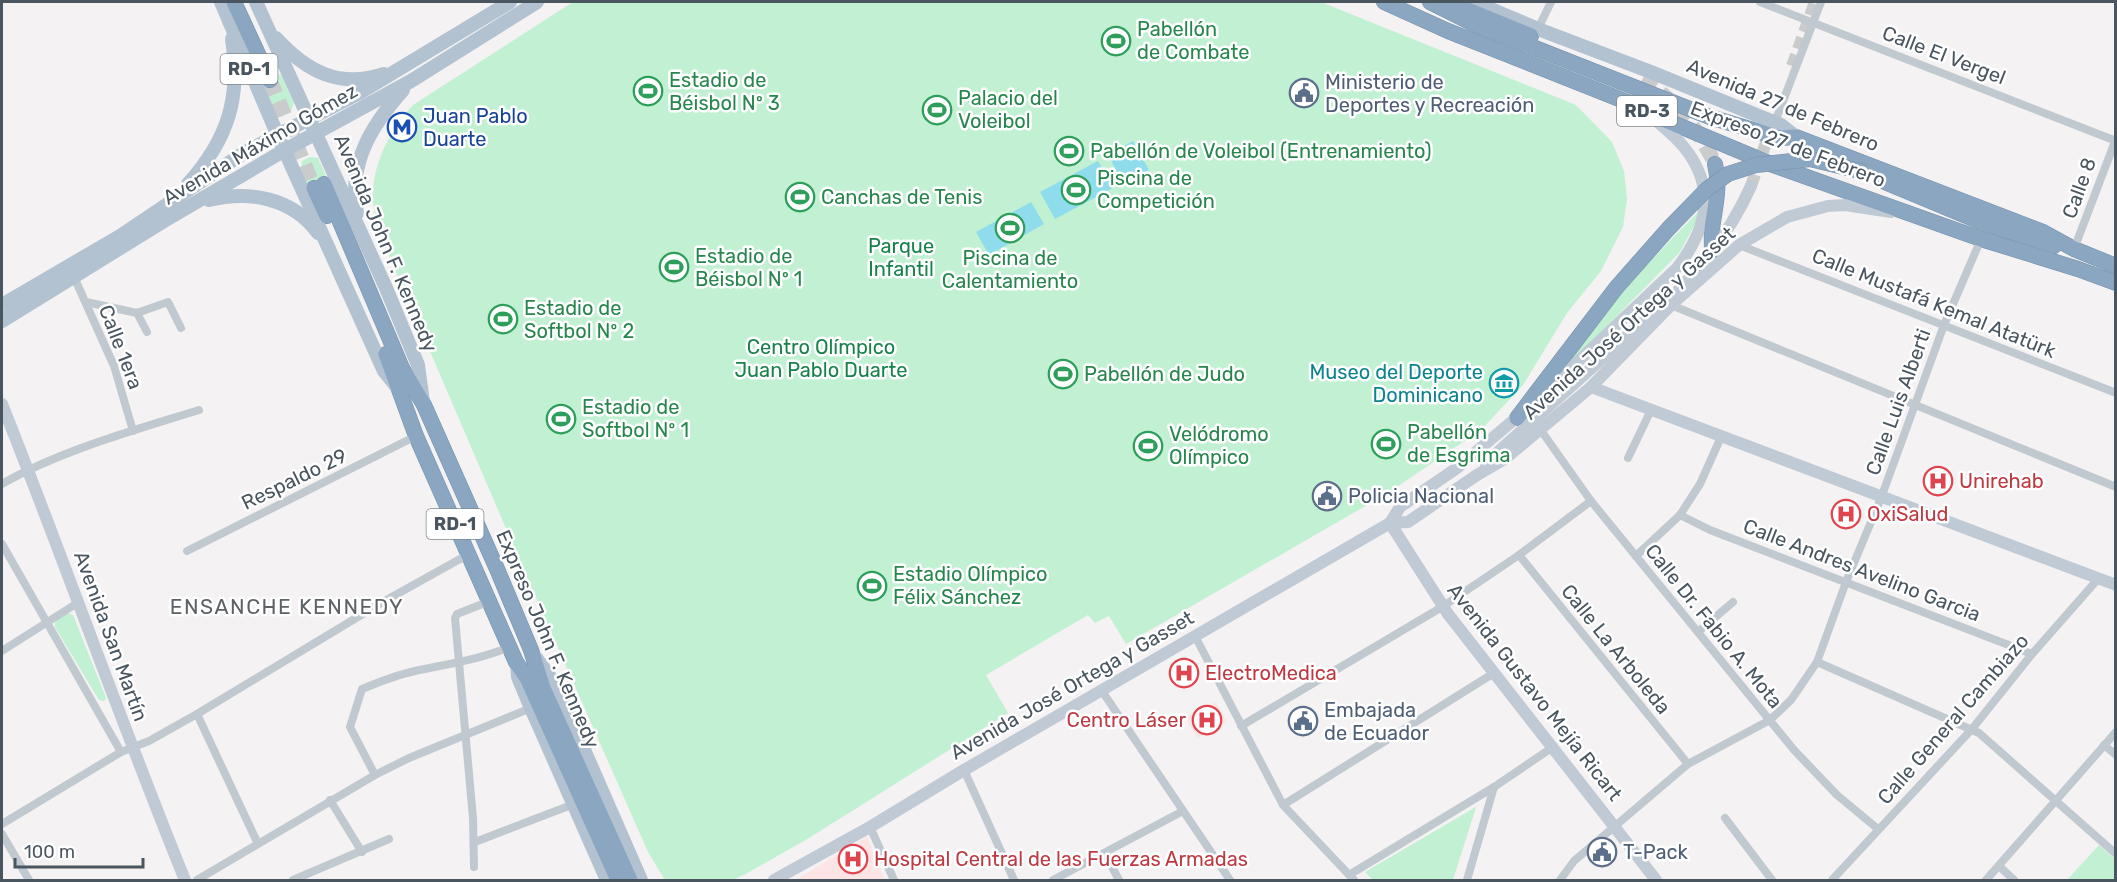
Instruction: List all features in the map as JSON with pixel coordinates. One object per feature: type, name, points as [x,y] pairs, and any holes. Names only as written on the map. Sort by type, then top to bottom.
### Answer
[{"type":"highway","name":"RD-1","points":[[234,2],[274,78],[253,3]]},
{"type":"highway","name":"Expreso 27 de Febrero","points":[[1384,2],[1448,31],[1642,108],[1773,165],[1981,239],[2115,283]]},
{"type":"highway","name":"Expreso 27 de Febrero","points":[[1430,2],[1474,24],[1710,117],[1780,138],[1796,137]]},
{"type":"highway","points":[[1448,2],[1642,81]]},
{"type":"highway","name":"Avenida 27 de Febrero","points":[[1796,137],[2043,232],[2074,249]]},
{"type":"highway","points":[[1516,418],[1616,288],[1669,228],[1707,189],[1728,174],[1756,165],[1810,159],[1864,172],[1981,222],[2046,244],[2074,249]]},
{"type":"highway","points":[[1712,250],[1712,223],[1717,194],[1715,164]]},
{"type":"highway","name":"Expreso John F. Kennedy","points":[[616,880],[580,794],[527,678],[516,662],[416,436],[396,386],[392,367],[319,186],[402,368],[424,405],[531,651],[580,794],[630,880]]},
{"type":"highway","name":"RD-3","points":[[2074,249],[2115,266]]},
{"type":"main road","name":"RD-1","points":[[220,2],[384,371],[396,386]]},
{"type":"main road","name":"Avenida Máximo Gómez","points":[[2,305],[120,236],[245,152],[311,119],[403,67],[510,2]]},
{"type":"main road","name":"Avenida Máximo Gómez","points":[[2,321],[187,207],[411,81],[537,2]]},
{"type":"main road","name":"Avenida 27 de Febrero","points":[[1474,2],[1781,125],[1796,137]]},
{"type":"main road","points":[[253,3],[276,37],[291,54],[306,66],[327,76],[352,80],[376,77],[403,67]]},
{"type":"main road","name":"Avenida John F. Kennedy","points":[[253,3],[311,119],[418,365],[424,405]]},
{"type":"main road","points":[[175,198],[212,154],[228,122],[234,74],[228,19]]},
{"type":"main road","points":[[361,233],[356,203],[356,181],[361,156],[373,127],[411,81]]},
{"type":"main road","name":"Avenida José Ortega y Gasset","points":[[1390,523],[1400,507],[1457,468],[1516,418],[1637,308],[1677,268],[1694,244],[1706,204],[1703,182],[1694,162],[1682,145],[1642,108]]},
{"type":"main road","points":[[1477,475],[1499,451],[1681,287],[1712,250],[1735,217],[1751,186]]},
{"type":"main road","points":[[187,207],[224,196],[261,196],[289,207],[302,216],[316,230],[332,255]]},
{"type":"main road","name":"Avenida José Ortega y Gasset","points":[[776,880],[1390,523],[1408,522],[1506,458],[1591,387],[1671,305],[1739,245],[1787,217],[1828,206],[1845,205],[1913,214]]},
{"type":"main road","points":[[1591,387],[2115,585]]},
{"type":"main road","name":"Avenida San Martín","points":[[2,404],[79,602],[126,750],[184,880]]},
{"type":"main road","name":"Avenida Gustavo Mejía Ricart","points":[[1390,523],[1442,607],[1656,880]]},
{"type":"main road","name":"RD-1","points":[[531,651],[561,697],[641,880]]},
{"type":"main road","name":"RD-1","points":[[516,662],[518,676],[531,708],[580,794],[605,874]]},
{"type":"main road","points":[[630,854],[630,865],[636,880]]},
{"type":"main road","points":[[605,874],[610,873],[616,880]]},
{"type":"street","points":[[1538,29],[1551,2]]},
{"type":"street","name":"Calle El Vergel","points":[[1761,2],[2115,140]]},
{"type":"street","points":[[1775,123],[1821,2]]},
{"type":"street","name":"Calle 8","points":[[2074,249],[2115,140]]},
{"type":"street","name":"Calle Luis Alberti","points":[[1560,880],[1574,861],[1688,764],[1770,720],[1791,700],[1817,662],[1846,582],[1881,498],[1944,325],[1981,239]]},
{"type":"street","name":"Calle Mustafá Kemal Atatürk","points":[[1739,245],[2115,393]]},
{"type":"street","name":"Calle 1era","points":[[74,277],[114,366],[133,431]]},
{"type":"street","points":[[86,302],[137,313],[166,302],[170,303],[181,328]]},
{"type":"street","points":[[1671,305],[2115,487]]},
{"type":"street","points":[[137,313],[147,332]]},
{"type":"street","points":[[2,484],[28,469],[199,410]]},
{"type":"street","points":[[1628,458],[1651,410]]},
{"type":"street","name":"Calle Dr. Fabio A. Mota","points":[[1540,429],[1591,501],[1814,773],[1878,829]]},
{"type":"street","name":"Respaldo 29","points":[[187,551],[416,436]]},
{"type":"street","points":[[1636,556],[1680,515],[1700,484],[1720,436]]},
{"type":"street","points":[[1241,726],[1442,607],[1519,555],[1591,501]]},
{"type":"street","name":"Calle Andres Avelino Garcia","points":[[1680,515],[1710,530],[2032,654]]},
{"type":"street","points":[[2,544],[126,750]]},
{"type":"street","points":[[2,824],[126,750],[148,741],[197,714],[381,603],[469,555]]},
{"type":"street","name":"Calle La Arboleda","points":[[1519,555],[1688,764]]},
{"type":"street","name":"Calle General Cambiazo","points":[[1832,880],[1972,729],[2032,654],[2098,579]]},
{"type":"street","points":[[474,867],[466,734],[455,618],[457,614],[490,601]]},
{"type":"street","points":[[2,651],[79,602]]},
{"type":"street","points":[[1698,632],[1733,602]]},
{"type":"street","points":[[1195,636],[1283,805],[1351,878],[1494,788],[1553,747]]},
{"type":"street","points":[[375,775],[350,727],[362,689],[387,678],[481,658],[510,647]]},
{"type":"street","points":[[1817,662],[1972,729],[1990,742],[2115,854]]},
{"type":"street","points":[[1283,805],[1494,673]]},
{"type":"street","points":[[1102,691],[1230,880]]},
{"type":"street","points":[[197,880],[375,775],[531,708]]},
{"type":"street","points":[[197,714],[258,844]]},
{"type":"street","points":[[1986,880],[2115,732]]},
{"type":"street","points":[[2104,745],[2115,755]]},
{"type":"street","points":[[964,770],[1014,880]]},
{"type":"street","points":[[1467,880],[1494,788]]},
{"type":"street","points":[[474,842],[580,794]]},
{"type":"street","points":[[330,800],[362,852]]},
{"type":"street","points":[[1053,880],[1183,811]]},
{"type":"street","points":[[1725,818],[1772,880]]},
{"type":"street","points":[[870,827],[894,880]]},
{"type":"street","points":[[2,834],[29,880]]},
{"type":"street","points":[[293,880],[389,839]]},
{"type":"street","points":[[1105,854],[1119,880]]},
{"type":"street","points":[[1999,866],[2014,880]]},
{"type":"shaded area","name":"Centro Láser","points":[[1216,702],[1227,722],[1197,738],[1186,717]]},
{"type":"shaded area","name":"Hospital Central de las Fuerzas Armadas","points":[[867,837],[885,880],[795,880]]},
{"type":"green space","name":"Centro Olímpico Juan Pablo Duarte","points":[[573,2],[1321,2],[1576,105],[1612,142],[1624,171],[1627,199],[1623,227],[1601,271],[1567,313],[1523,385],[1482,429],[1388,493],[1126,644],[1109,616],[1095,623],[1088,615],[986,675],[1008,713],[809,838],[744,875],[732,880],[665,880],[648,852],[526,575],[378,230],[373,202],[374,181],[381,157],[391,134],[413,105]]},
{"type":"green space","points":[[281,74],[294,103],[291,111],[281,117],[275,116],[261,84]]},
{"type":"green space","points":[[310,157],[318,158],[328,180],[309,188],[301,170],[302,161]]},
{"type":"green space","points":[[1698,212],[1696,222],[1680,252],[1554,380],[1625,287]]},
{"type":"green space","points":[[68,613],[73,615],[106,698],[104,701],[99,700],[55,627],[55,621]]},
{"type":"green space","points":[[1476,807],[1453,880],[1373,880],[1365,872]]},
{"type":"green space","points":[[2099,845],[2115,859],[2115,880],[2067,880]]},
{"type":"water","points":[[1133,141],[1149,170],[1123,183],[1108,155]]},
{"type":"water","name":"Piscina de Competición","points":[[1098,161],[1113,188],[1055,219],[1040,192]]},
{"type":"water","name":"Piscina de Calentamiento","points":[[1031,202],[1044,224],[989,255],[976,232]]},
{"type":"tunnel","points":[[1792,66],[1815,2]]},
{"type":"tunnel","points":[[270,80],[314,188]]},
{"type":"tunnel","points":[[1642,80],[1665,96],[1685,116],[1694,127],[1715,164]]},
{"type":"tunnel","points":[[1751,186],[1771,128]]},
{"type":"place","name":"Pabellón de Combate","points":[[1116,41]]},
{"type":"place","name":"Estadio de Béisbol Nº 3","points":[[648,91]]},
{"type":"place","name":"Ministerio de Deportes y Recreación","points":[[1304,93]]},
{"type":"place","name":"Palacio del Voleibol","points":[[937,110]]},
{"type":"place","name":"Juan Pablo Duarte","points":[[402,127]]},
{"type":"place","name":"Pabellón de Voleibol (Entrenamiento)","points":[[1069,151]]},
{"type":"place","name":"Piscina de Competición","points":[[1076,190]]},
{"type":"place","name":"Canchas de Tenis","points":[[800,197]]},
{"type":"place","name":"Piscina de Calentamiento","points":[[1010,228]]},
{"type":"place","name":"Estadio de Béisbol Nº 1","points":[[674,267]]},
{"type":"place","name":"Estadio de Softbol Nº 2","points":[[503,319]]},
{"type":"place","name":"Pabellón de Judo","points":[[1063,374]]},
{"type":"place","name":"Museo del Deporte Dominicano","points":[[1504,383]]},
{"type":"place","name":"Estadio de Softbol Nº 1","points":[[561,419]]},
{"type":"place","name":"Pabellón de Esgrima","points":[[1386,444]]},
{"type":"place","name":"Velódromo Olímpico","points":[[1148,446]]},
{"type":"place","name":"Unirehab","points":[[1938,481]]},
{"type":"place","name":"Policia Nacional","points":[[1327,496]]},
{"type":"place","name":"OxiSalud","points":[[1846,514]]},
{"type":"place","name":"Estadio Olímpico Félix Sánchez","points":[[872,586]]},
{"type":"place","name":"ElectroMedica","points":[[1184,673]]},
{"type":"place","name":"Centro Láser","points":[[1207,720]]},
{"type":"place","name":"Embajada de Ecuador","points":[[1303,721]]},
{"type":"place","name":"T-Pack","points":[[1602,852]]},
{"type":"place","name":"Hospital Central de las Fuerzas Armadas","points":[[853,859]]},
{"type":"district","name":"ENSANCHE KENNEDY","points":[[287,607]]},
{"type":"park label","name":"Parque Infantil","points":[[901,258]]}]
